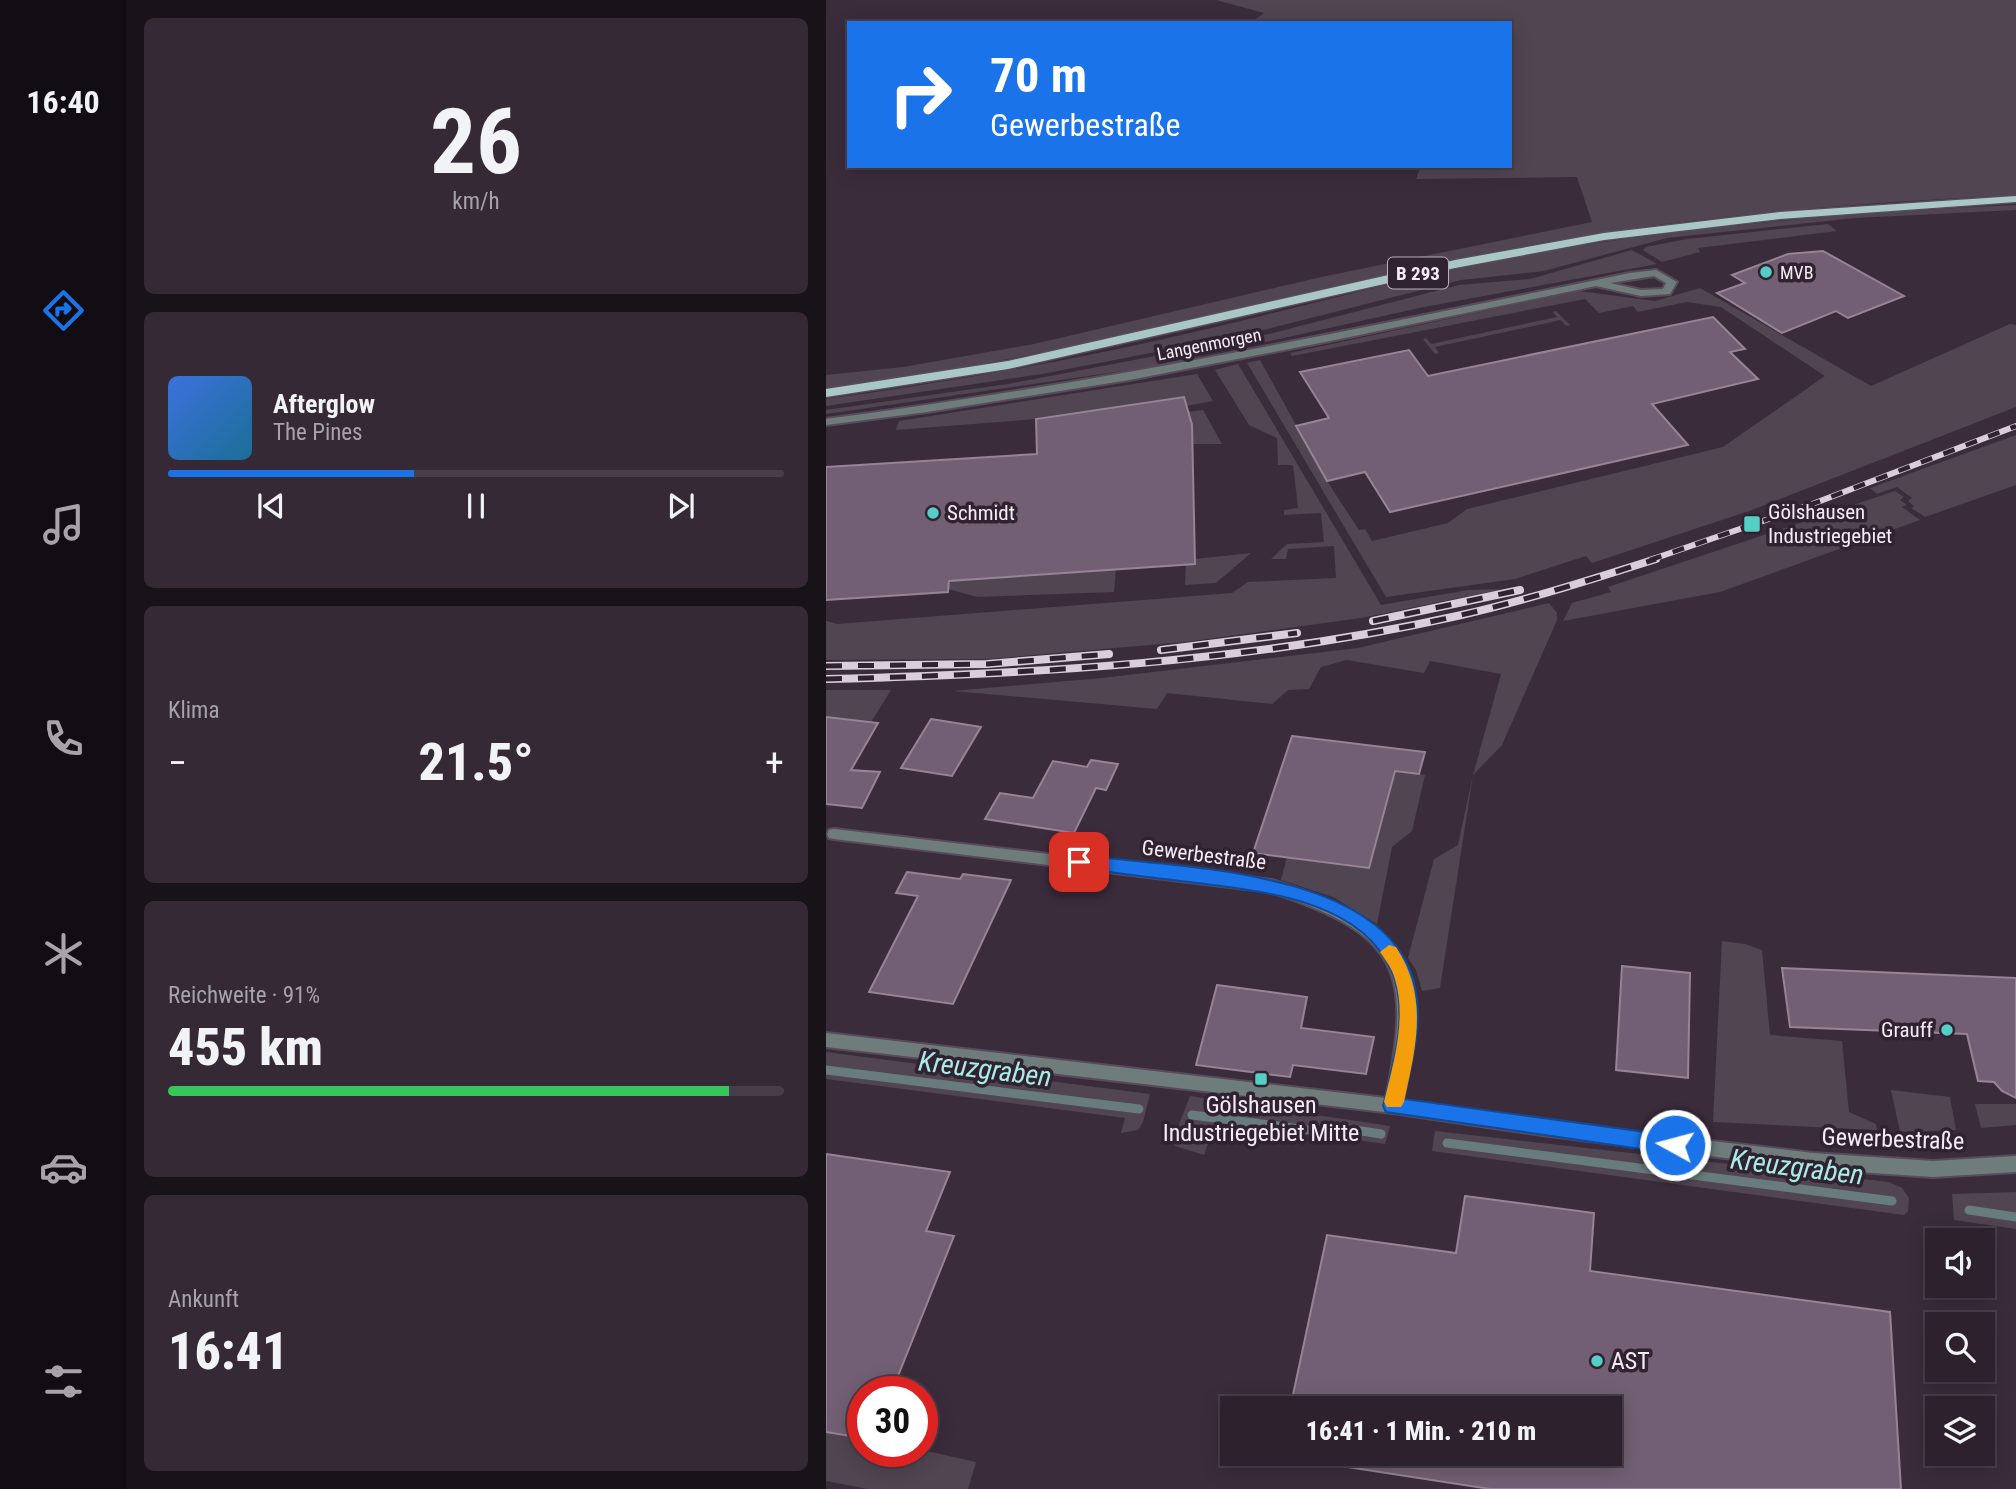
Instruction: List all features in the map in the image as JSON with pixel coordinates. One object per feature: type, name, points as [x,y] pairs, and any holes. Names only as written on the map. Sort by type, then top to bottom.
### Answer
[{"type":"main road","name":"B 293","points":[[826,393],[1018,363],[1434,269],[1608,236],[1786,214],[2016,199]]},
{"type":"street","name":"Langenmorgen","points":[[826,422],[894,414],[1162,371],[1595,283],[1650,272],[1662,275],[1672,282],[1666,292],[1652,295],[1595,283]]},
{"type":"street","name":"Gewerbestraße","points":[[834,834],[1272,886],[1315,898],[1347,914],[1382,940],[1401,970],[1408,1003],[1407,1044],[1393,1106]]},
{"type":"street","name":"Gewerbestraße","points":[[826,1040],[1393,1106],[1569,1132],[1813,1161],[1933,1169],[2016,1164]]},
{"type":"shaded area","points":[[1216,0],[2016,0],[2016,195],[1741,215],[1536,244],[1388,274],[1069,347],[907,377],[826,388],[826,375],[903,367],[1034,344],[1326,276],[1592,222],[1577,177],[1416,179],[1420,168],[1512,168],[1512,21],[1254,21],[1264,13]]},
{"type":"shaded area","points":[[2016,205],[2016,210],[1855,218],[1667,238],[1544,271],[1461,280],[1259,331],[1161,351],[1042,374],[826,406],[826,399],[1114,350],[1429,275],[1521,256],[1644,236],[1768,222]]},
{"type":"shaded area","points":[[1828,224],[1837,231],[1698,248],[1700,252],[1662,262],[1643,250],[1646,247],[1687,239]]},
{"type":"shaded area","points":[[1632,250],[1657,264],[1424,307],[1157,366],[826,414],[826,410],[1008,384],[1265,335],[1459,285],[1530,279]]},
{"type":"shaded area","points":[[1700,288],[1871,386],[2010,324],[2016,325],[2016,407],[1749,511],[1592,563],[1586,556],[1515,579],[1386,597],[1247,363],[1260,360],[1327,481],[1359,530],[1365,529],[1372,541],[1448,523],[1467,509],[1723,447],[1825,376],[1721,307],[1687,302],[1638,312],[1633,306],[1599,313],[1585,299],[1292,356],[1290,353],[1579,291],[1655,301]]},
{"type":"shaded area","points":[[1556,311],[1570,325],[1566,326],[1561,320],[1435,347],[1439,353],[1435,354],[1423,339],[1426,338],[1431,344],[1557,317],[1553,312]]},
{"type":"shaded area","points":[[1238,364],[1381,605],[1468,590],[1504,589],[1361,618],[1185,642],[988,659],[826,660],[826,621],[837,624],[1232,593],[1248,582],[1336,578],[1334,546],[1288,549],[1286,559],[1271,559],[1287,544],[1324,542],[1321,513],[1284,515],[1284,510],[1298,508],[1293,465],[1278,465],[1277,438],[1249,425],[1215,370]]},
{"type":"shaded area","points":[[1197,374],[1213,401],[1186,406],[1183,397],[1036,419],[896,430],[899,421]]},
{"type":"shaded area","points":[[1203,410],[1222,444],[1191,444],[1188,412]]},
{"type":"shaded area","points":[[2016,435],[2016,485],[1925,517],[1911,508],[1914,506],[1908,501],[1912,498],[1897,487],[1877,494],[1870,488]]},
{"type":"shaded area","points":[[1895,491],[1904,497],[1900,500],[1907,505],[1902,507],[1920,520],[1720,592],[1563,621],[1572,603],[1611,592],[1608,587]]},
{"type":"shaded area","points":[[1251,553],[1216,583],[1185,585],[1186,564],[1195,559]]},
{"type":"shaded area","points":[[1116,569],[1114,592],[977,597],[948,589],[951,581]]},
{"type":"shaded area","points":[[1549,603],[1557,613],[1557,620],[1502,745],[1473,775],[1501,674],[1430,661],[1424,673],[1347,660],[1321,667],[1309,689],[1288,690],[1272,704],[1167,693],[1157,709],[953,691],[1102,678],[1358,648]]},
{"type":"shaded area","points":[[826,690],[891,690],[871,722],[826,717]]},
{"type":"shaded area","points":[[1395,771],[1425,775],[1412,831],[1392,847],[1377,924],[1333,897],[1281,880],[1287,857],[1369,868]]},
{"type":"shaded area","points":[[1473,775],[1440,988],[1422,991],[1416,970],[1408,958],[1434,859],[1458,845]]},
{"type":"shaded area","points":[[1722,941],[1745,944],[1762,950],[1770,1035],[1842,1041],[1849,1112],[1876,1124],[1877,1130],[1713,1122]]},
{"type":"shaded area","points":[[826,1052],[1150,1094],[1143,1122],[1138,1130],[1121,1133],[1125,1118],[826,1079]]},
{"type":"shaded area","points":[[1891,1090],[1950,1097],[1956,1130],[1900,1132]]},
{"type":"shaded area","points":[[1190,1096],[1390,1126],[1385,1144],[1315,1134],[1316,1130],[1217,1119],[1204,1155],[1175,1146],[1173,1140]]},
{"type":"shaded area","points":[[1975,1104],[2016,1104],[2016,1125],[1981,1128]]},
{"type":"shaded area","points":[[1435,1131],[1889,1182],[1902,1188],[1909,1198],[1908,1211],[1904,1215],[1432,1151]]},
{"type":"shaded area","points":[[2016,1192],[2016,1229],[1954,1220],[1952,1194]]},
{"type":"shaded area","points":[[826,1432],[847,1435],[847,1467],[938,1467],[938,1454],[976,1462],[968,1489],[868,1489],[826,1481]]},
{"type":"building","points":[[1823,251],[1904,296],[1848,318],[1836,311],[1782,333],[1717,293],[1745,283],[1732,275],[1788,254]]},
{"type":"building","points":[[1713,317],[1745,349],[1730,352],[1758,379],[1652,404],[1688,445],[1390,512],[1365,472],[1327,481],[1296,426],[1329,418],[1300,372],[1409,350],[1428,376]]},
{"type":"building","points":[[1184,397],[1192,425],[1195,564],[949,581],[948,592],[826,600],[826,467],[1037,454],[1036,419]]},
{"type":"building","points":[[826,717],[878,723],[851,770],[880,772],[862,808],[826,804]]},
{"type":"building","points":[[931,719],[981,727],[952,776],[901,768]]},
{"type":"building","points":[[1292,736],[1425,752],[1419,774],[1395,771],[1369,868],[1253,853]]},
{"type":"building","points":[[1091,760],[1118,764],[1106,790],[1096,788],[1074,833],[985,819],[1000,793],[1033,798],[1053,761],[1087,767]]},
{"type":"building","points":[[907,872],[960,879],[963,874],[1011,880],[953,1004],[869,992],[918,896],[896,893]]},
{"type":"building","points":[[1622,966],[1690,973],[1688,1078],[1616,1070]]},
{"type":"building","name":"Grauff","points":[[1782,968],[2016,978],[2016,1098],[2002,1091],[1994,1082],[1978,1081],[1967,1034],[1790,1027]]},
{"type":"building","points":[[1217,985],[1307,997],[1301,1028],[1374,1037],[1366,1074],[1293,1065],[1290,1077],[1196,1065]]},
{"type":"building","points":[[826,1154],[950,1172],[926,1231],[954,1236],[898,1376],[847,1376],[847,1435],[826,1432]]},
{"type":"building","name":"AST","points":[[1465,1196],[1594,1213],[1590,1271],[1890,1312],[1901,1489],[1490,1489],[1340,1466],[1622,1466],[1622,1396],[1293,1396],[1327,1235],[1456,1253]]},
{"type":"waterway","name":"Kreuzgraben","points":[[826,1070],[1139,1109]]},
{"type":"waterway","name":"Kreuzgraben","points":[[1192,1115],[1316,1131],[1342,1128],[1381,1134]]},
{"type":"waterway","name":"Kreuzgraben","points":[[1447,1143],[1892,1201]]},
{"type":"waterway","name":"Kreuzgraben","points":[[1969,1210],[2016,1217]]},
{"type":"railway","points":[[1650,560],[1815,503],[2016,426]]},
{"type":"railway","points":[[826,679],[1064,669],[1301,645],[1482,610],[1656,559]]},
{"type":"railway","points":[[1373,621],[1520,590]]},
{"type":"railway","points":[[1161,650],[1297,633]]},
{"type":"railway","points":[[826,666],[987,664],[1109,654]]},
{"type":"slow traffic","points":[[1389,952],[1401,970],[1408,1003],[1407,1044],[1394,1102]]},
{"type":"place","name":"MVB","points":[[1766,272]]},
{"type":"place","name":"Schmidt","points":[[933,513]]},
{"type":"place","name":"Gölshausen Industriegebiet","points":[[1752,524]]},
{"type":"place","name":"Grauff","points":[[1947,1030]]},
{"type":"place","name":"Gölshausen Industriegebiet Mitte","points":[[1261,1079]]},
{"type":"place","name":"AST","points":[[1597,1361]]},
{"type":"route","points":[[1079,862],[1272,886],[1315,898],[1347,914],[1382,940],[1401,970],[1408,1003],[1407,1044],[1393,1106],[1675,1145]]}]
